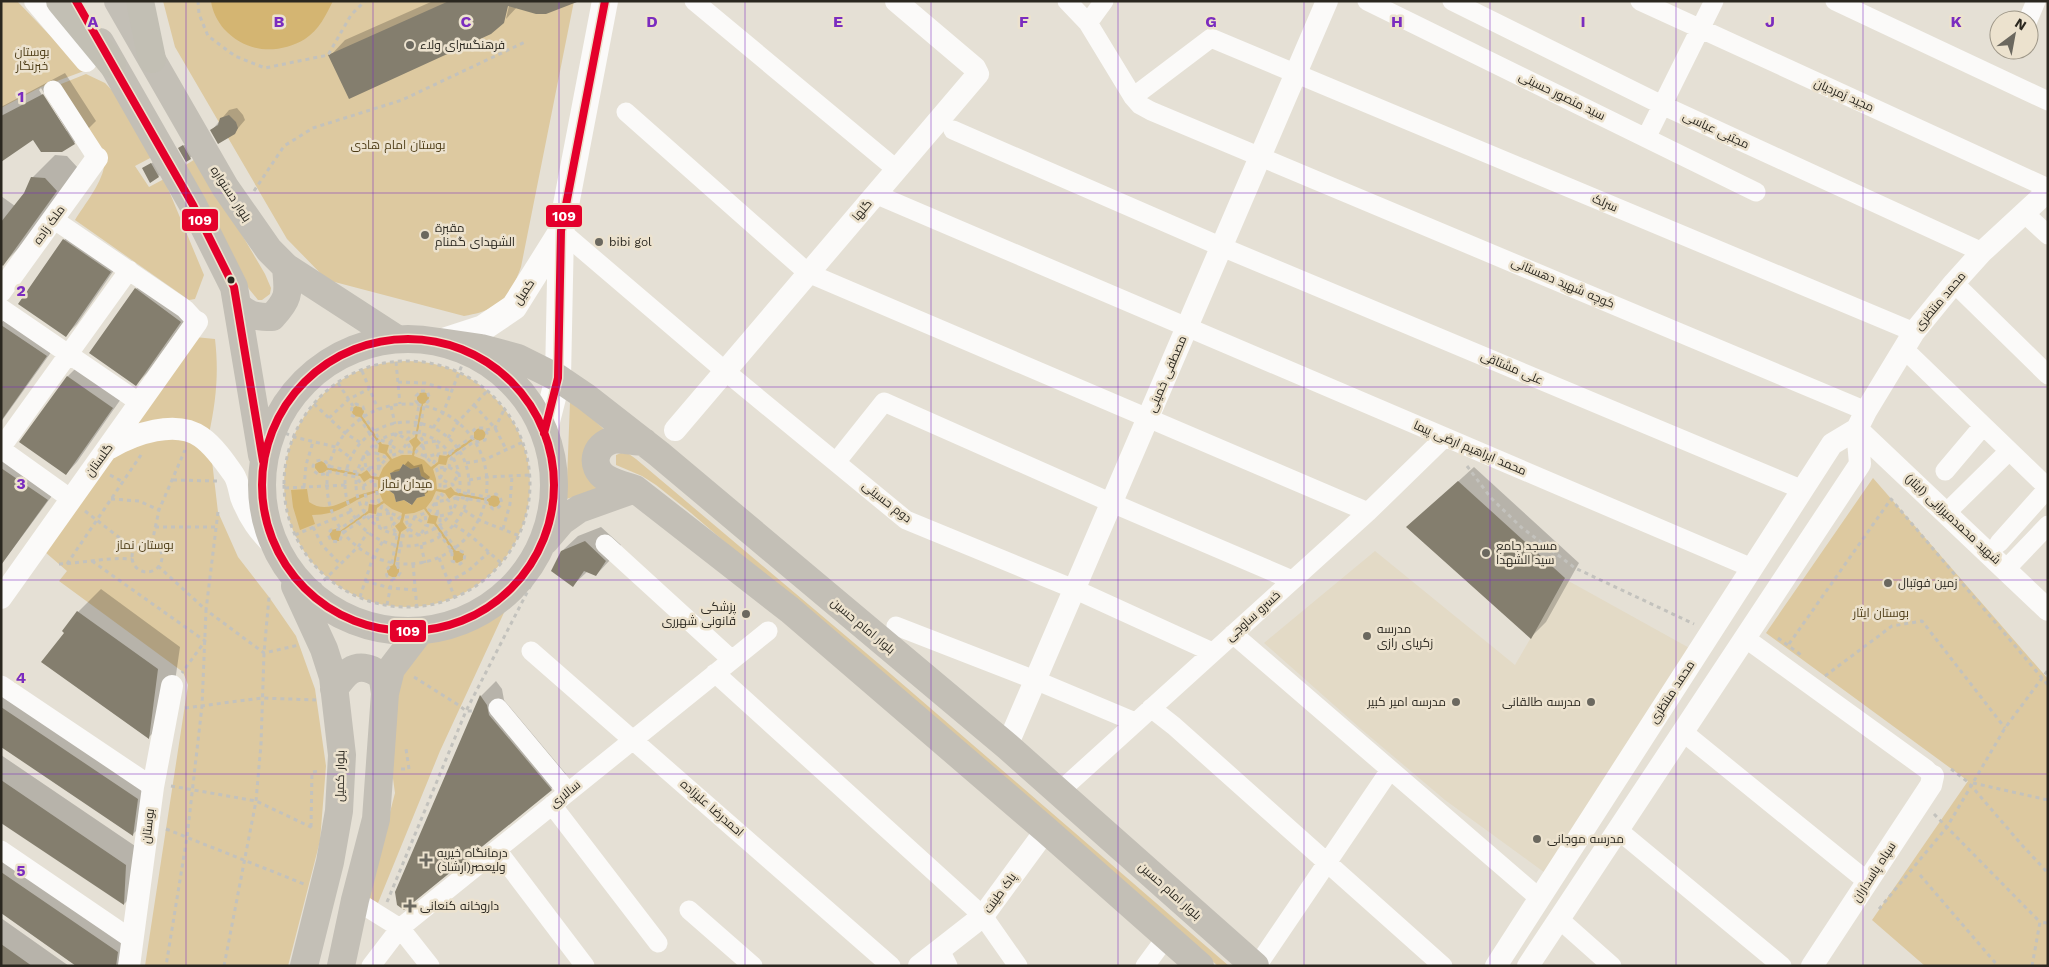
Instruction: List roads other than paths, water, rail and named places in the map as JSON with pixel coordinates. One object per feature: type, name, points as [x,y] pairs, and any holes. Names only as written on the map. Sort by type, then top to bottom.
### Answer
[{"type":"highway","points":[[60,1],[99,62]]},
{"type":"highway","points":[[140,1],[152,60]]},
{"type":"main road","points":[[76,1],[99,62],[193,205],[234,288],[263,461]]},
{"type":"main road","name":"بلوار دستواره","points":[[118,1],[225,187],[269,250],[286,267],[397,351]]},
{"type":"main road","name":"کمیل","points":[[533,437],[558,378],[561,232],[604,1]]},
{"type":"main road","name":"کمیل","points":[[440,342],[483,328],[514,307],[561,232]]},
{"type":"main road","points":[[237,305],[245,313],[259,317],[272,316],[282,306],[289,292],[286,267]]},
{"type":"main road","points":[[411,338],[440,342],[462,363],[492,366],[514,385],[532,407],[533,437],[549,448],[554,481],[551,514],[530,540],[526,572],[505,595],[458,622],[418,619],[390,630],[361,623],[334,611],[318,585],[269,530],[262,496],[263,461],[266,444],[284,433],[286,402],[316,370],[340,354],[375,342],[397,351],[411,338]]},
{"type":"main road","name":"بلوار امام حسین","points":[[440,342],[499,352],[538,367],[558,378],[644,442],[1007,746],[1256,966]]},
{"type":"main road","points":[[644,442],[613,440],[598,448],[595,455],[595,466],[604,478],[635,489],[790,610],[1046,830],[1200,966]]},
{"type":"main road","points":[[530,540],[579,510],[635,489]]},
{"type":"main road","name":"بلوار کمیل","points":[[285,548],[324,649],[333,678],[325,695],[342,755],[339,811],[330,862],[304,966]]},
{"type":"main road","points":[[341,966],[355,900],[376,819],[385,693],[391,669],[418,619]]},
{"type":"main road","points":[[325,695],[347,672],[356,667],[366,668],[382,677],[385,693]]},
{"type":"street","points":[[35,1],[99,62]]},
{"type":"street","points":[[694,1],[896,169]]},
{"type":"street","name":"گلها","points":[[675,430],[978,74],[976,68],[896,1]]},
{"type":"street","name":"کوچه شهید دهستانی","points":[[1067,1],[1088,23],[1133,96],[1140,105],[1151,111],[1260,156],[1862,420]]},
{"type":"street","points":[[1088,23],[1104,1]]},
{"type":"street","name":"مصطفی خمینی","points":[[1007,746],[1327,1]]},
{"type":"street","name":"سید منصور حسینی","points":[[1368,1],[1756,192]]},
{"type":"street","name":"مجتبی عباسی","points":[[1452,1],[1662,105],[1982,252]]},
{"type":"street","name":"مجید زمردیان","points":[[1640,1],[2048,190]]},
{"type":"street","points":[[1646,138],[1714,1]]},
{"type":"street","points":[[1835,1],[2048,101]]},
{"type":"street","name":"سرلک","points":[[1133,96],[1211,38],[1296,73],[1909,341]]},
{"type":"street","points":[[53,90],[97,158]]},
{"type":"street","points":[[626,112],[808,273],[1368,512]]},
{"type":"street","name":"علی مشتاقی","points":[[953,130],[1222,247],[1802,490]]},
{"type":"street","name":"ملک زاده","points":[[1,291],[97,158]]},
{"type":"street","name":"محمد منتظری","points":[[1496,966],[1832,444],[1862,420],[1909,341],[1954,283],[1982,252],[2048,190]]},
{"type":"street","name":"محمد ابراهیم ارضی پیما","points":[[875,194],[1752,568]]},
{"type":"street","points":[[2024,213],[2048,235]]},
{"type":"street","points":[[53,219],[185,309],[197,322]]},
{"type":"street","name":"دوم حسینی","points":[[561,232],[725,371],[837,461],[906,520],[1074,589],[1212,652]]},
{"type":"street","points":[[72,499],[1,448],[129,270]]},
{"type":"street","points":[[1954,283],[2048,376]]},
{"type":"street","points":[[1,308],[140,403]]},
{"type":"street","name":"گلستان","points":[[2,594],[72,499],[197,322]]},
{"type":"street","points":[[1909,341],[1983,426],[2048,488],[1999,543]]},
{"type":"street","points":[[837,461],[884,402],[1292,580]]},
{"type":"street","points":[[1528,966],[1860,464],[1862,420]]},
{"type":"street","name":"شهید محمدمیرزایی (ایثار)","points":[[1862,420],[1946,513],[2048,610]]},
{"type":"street","points":[[1945,471],[1983,426]]},
{"type":"street","points":[[105,452],[133,436],[156,430],[187,430],[201,436],[235,476],[250,519],[260,533],[285,548]]},
{"type":"street","name":"خسرو ساوجی","points":[[1059,792],[1368,512],[1445,437]]},
{"type":"street","points":[[1946,513],[2009,451]]},
{"type":"street","points":[[2006,569],[2048,525]]},
{"type":"street","points":[[605,544],[732,660]]},
{"type":"street","points":[[896,626],[1136,722]]},
{"type":"street","name":"سالاری","points":[[370,966],[400,928],[768,631]]},
{"type":"street","points":[[1233,634],[1540,898]]},
{"type":"street","points":[[1745,638],[1926,768],[1933,776]]},
{"type":"street","name":"احمدرضا علیزاده","points":[[531,651],[634,739],[891,966]]},
{"type":"street","points":[[715,673],[983,916],[1018,966]]},
{"type":"street","points":[[1,684],[153,787]]},
{"type":"street","name":"بوستان","points":[[129,966],[153,787],[172,686]]},
{"type":"street","points":[[498,708],[568,792]]},
{"type":"street","points":[[1151,708],[1174,726],[1443,966]]},
{"type":"street","points":[[1683,732],[1868,882]]},
{"type":"street","points":[[1256,966],[1390,770]]},
{"type":"street","name":"سپاه پاسداران","points":[[1812,966],[1931,785],[1933,776]]},
{"type":"street","points":[[552,805],[658,943]]},
{"type":"street","name":"پاک طینت","points":[[919,966],[944,958],[983,916],[1046,830]]},
{"type":"street","points":[[1618,830],[1782,966]]},
{"type":"street","points":[[1,850],[133,940]]},
{"type":"street","points":[[497,850],[585,966]]},
{"type":"street","points":[[355,900],[400,928],[430,966]]},
{"type":"street","points":[[689,910],[753,966]]},
{"type":"street","points":[[1559,919],[1612,966]]},
{"type":"street","points":[[1145,966],[1167,936]]},
{"type":"place","name":"فرهنگسرای ولاء","points":[[410,45]]},
{"type":"place","name":"مقبرة الشهدای گمنام","points":[[425,235]]},
{"type":"place","name":"bibi gol","points":[[599,242]]},
{"type":"place","name":"مسجد جامع سید الشهدا","points":[[1486,553]]},
{"type":"place","name":"زمین فوتبال","points":[[1888,583]]},
{"type":"place","name":"پزشکی قانونی شهرری","points":[[746,614]]},
{"type":"place","name":"مدرسه زکریای رازی","points":[[1367,636]]},
{"type":"place","name":"مدرسه امیر کبیر","points":[[1456,702]]},
{"type":"place","name":"مدرسه طالقانی","points":[[1591,702]]},
{"type":"place","name":"مدرسه موجانی","points":[[1537,839]]},
{"type":"place","name":"درمانگاه خیریه ولیعصر(ارشاد)","points":[[426,860]]},
{"type":"place","name":"داروخانه کنعانی","points":[[410,906]]},
{"type":"park label","name":"بوستان خبرنگار","points":[[32,59]]},
{"type":"park label","name":"بوستان امام هادی","points":[[398,145]]},
{"type":"park label","name":"میدان نماز","points":[[407,484]]},
{"type":"park label","name":"بوستان نماز","points":[[145,545]]},
{"type":"park label","name":"بوستان ایثار","points":[[1881,613]]}]
